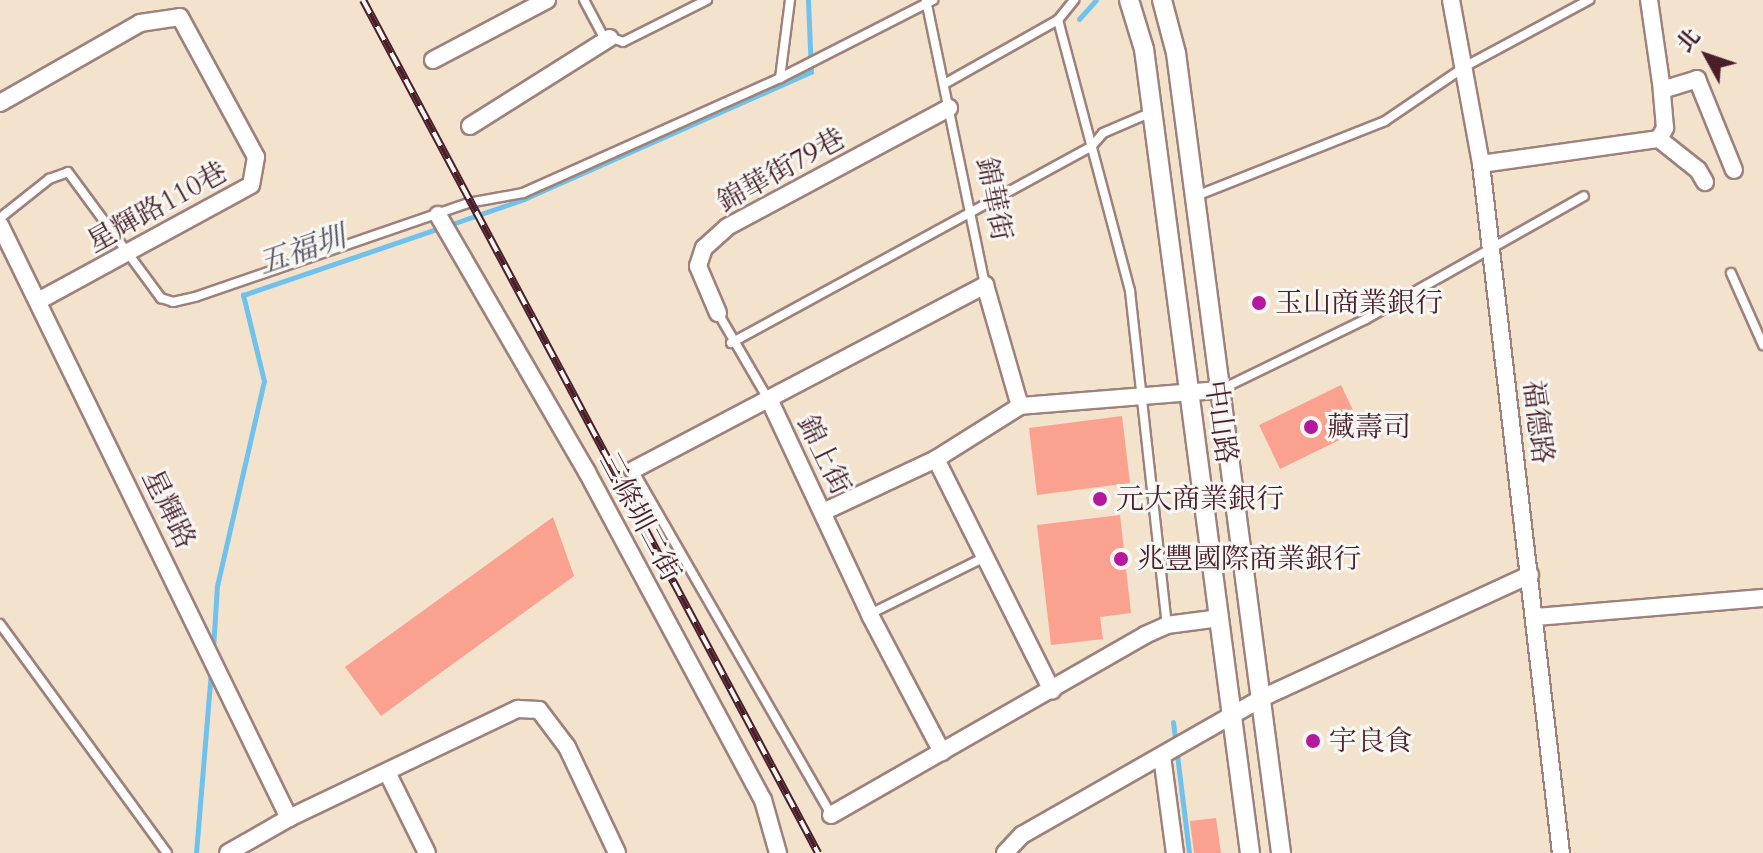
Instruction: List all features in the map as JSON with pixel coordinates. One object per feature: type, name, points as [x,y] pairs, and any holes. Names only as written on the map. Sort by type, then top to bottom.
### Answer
[{"type":"street","points":[[433,60],[547,0]]},
{"type":"street","name":"中山路","points":[[1129,0],[1144,49],[1250,853]]},
{"type":"street","name":"中山路","points":[[1162,0],[1176,53],[1281,853]]},
{"type":"street","name":"福德路","points":[[1451,0],[1466,66],[1481,164],[1561,853]]},
{"type":"street","points":[[1649,0],[1665,128],[1659,139]]},
{"type":"street","name":"星輝路110巷","points":[[0,103],[140,23],[180,17],[256,157],[257,170],[251,185],[128,255],[40,300]]},
{"type":"street","points":[[470,126],[610,38]]},
{"type":"street","points":[[1662,90],[1697,79],[1734,170]]},
{"type":"street","name":"錦華街79巷","points":[[718,313],[698,266],[704,248],[727,227],[949,108]]},
{"type":"street","points":[[1481,164],[1659,139],[1698,170],[1705,182]]},
{"type":"street","name":"三條圳二街","points":[[439,217],[587,472],[763,800],[778,853]]},
{"type":"street","name":"星輝路","points":[[0,225],[40,300],[289,818]]},
{"type":"street","name":"錦上街","points":[[942,752],[870,615],[769,399],[985,285]]},
{"type":"street","name":"錦華街","points":[[985,285],[1020,406]]},
{"type":"street","points":[[823,512],[936,459],[1020,406],[1189,395],[1218,390]]},
{"type":"street","points":[[633,470],[769,399]]},
{"type":"street","points":[[936,459],[1052,691]]},
{"type":"street","points":[[1005,853],[1022,835],[1262,698],[1530,575]]},
{"type":"street","points":[[1535,617],[1763,598]]},
{"type":"street","points":[[831,815],[1167,625],[1220,618]]},
{"type":"street","points":[[228,853],[255,846],[289,818],[518,709],[539,710],[562,736],[617,853]]},
{"type":"street","points":[[1162,756],[1175,853]]},
{"type":"street","points":[[387,772],[427,853]]},
{"type":"lane","points":[[584,0],[603,35],[623,42],[707,0]]},
{"type":"lane","points":[[780,78],[790,0]]},
{"type":"lane","points":[[946,83],[1058,20],[1074,0]]},
{"type":"lane","points":[[1195,196],[1385,121],[1466,66],[1589,0]]},
{"type":"lane","points":[[0,218],[49,179],[68,172],[161,298],[173,302],[523,193],[780,78],[929,1]]},
{"type":"lane","name":"錦華街","points":[[929,1],[985,285]]},
{"type":"lane","points":[[1058,20],[1130,291],[1145,398],[1167,625]]},
{"type":"lane","points":[[731,343],[1091,147],[1103,133],[1152,112]]},
{"type":"lane","points":[[1218,390],[1366,319],[1490,245],[1584,196]]},
{"type":"lane","points":[[1731,273],[1763,345]]},
{"type":"lane","points":[[718,313],[731,343],[769,399]]},
{"type":"lane","points":[[633,470],[831,815]]},
{"type":"lane","points":[[870,615],[985,557]]},
{"type":"lane","points":[[0,624],[167,853]]},
{"type":"building","name":"藏壽司","points":[[1341,385],[1362,429],[1280,469],[1259,425]]},
{"type":"building","points":[[1122,416],[1130,483],[1037,495],[1029,428]]},
{"type":"building","points":[[1120,515],[1131,613],[1100,617],[1103,639],[1051,645],[1037,525]]},
{"type":"building","points":[[553,517],[574,576],[381,716],[345,667]]},
{"type":"building","points":[[1216,818],[1221,853],[1194,853],[1190,821]]},
{"type":"waterway","name":"五福圳","points":[[449,225],[524,199],[811,72],[808,0]]},
{"type":"waterway","points":[[1079,19],[1096,0]]},
{"type":"waterway","name":"五福圳","points":[[213,649],[217,586],[264,381],[243,295],[440,228]]},
{"type":"waterway","name":"五福圳","points":[[196,853],[211,671]]},
{"type":"waterway","points":[[1173,722],[1189,853]]},
{"type":"railway","points":[[363,0],[818,853]]},
{"type":"place","name":"玉山商業銀行","points":[[1259,303]]},
{"type":"place","name":"藏壽司","points":[[1311,427]]},
{"type":"place","name":"元大商業銀行","points":[[1100,499]]},
{"type":"place","name":"兆豐國際商業銀行","points":[[1121,559]]},
{"type":"place","name":"宇良食","points":[[1313,741]]}]
